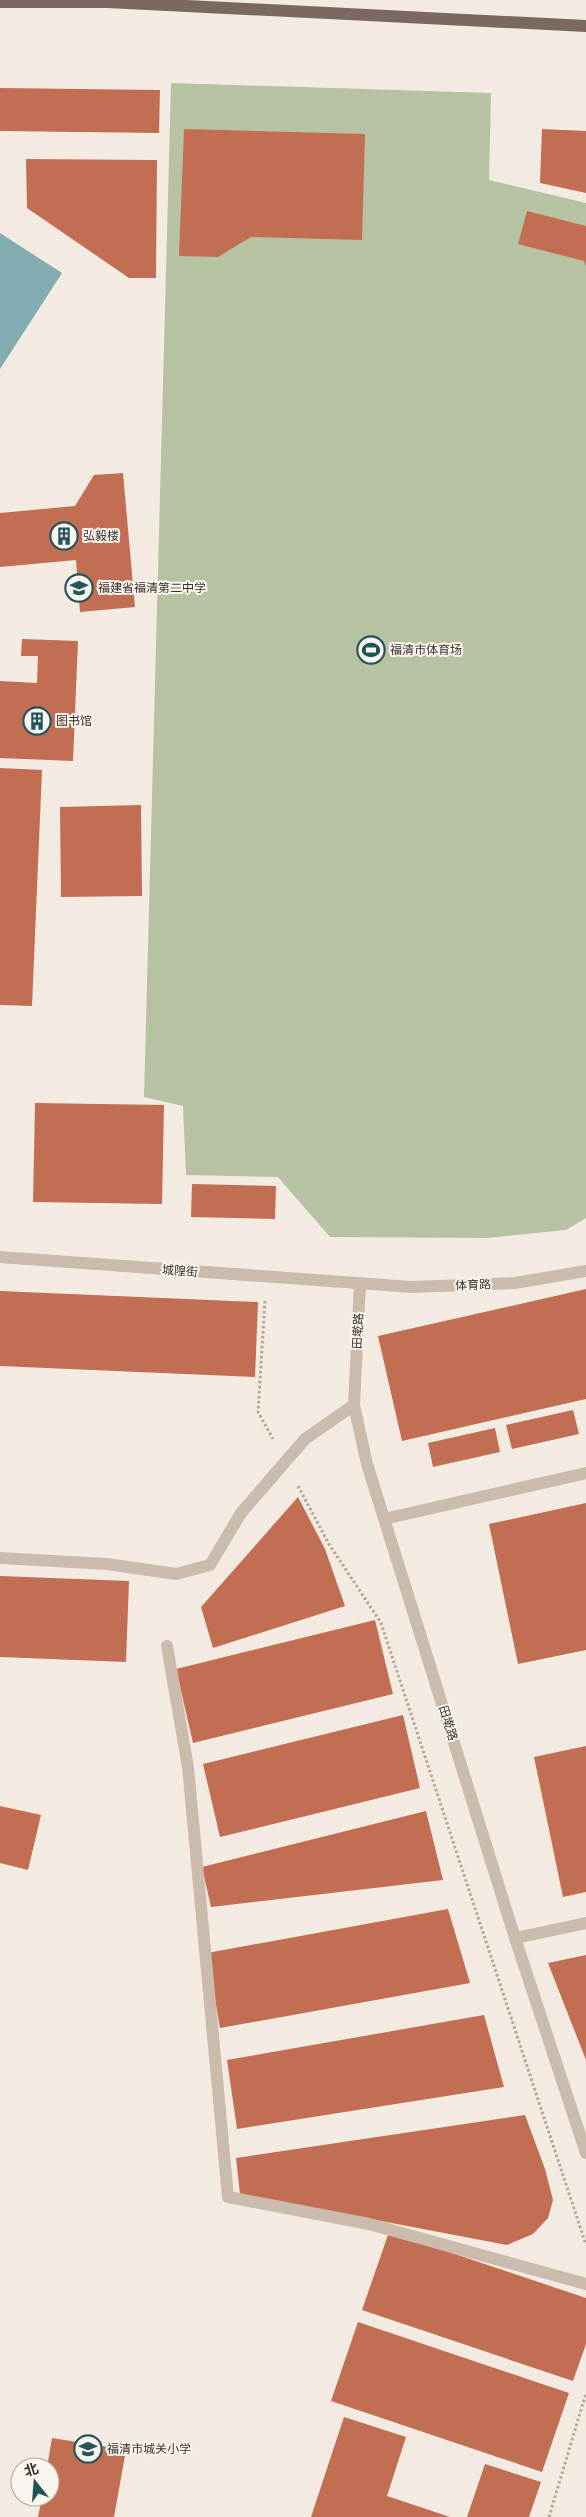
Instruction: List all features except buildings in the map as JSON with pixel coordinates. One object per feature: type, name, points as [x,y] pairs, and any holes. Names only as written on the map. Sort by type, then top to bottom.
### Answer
[{"type":"main road","points":[[0,2],[107,2],[586,26]]},
{"type":"street","name":"城隍街","points":[[0,1257],[360,1284]]},
{"type":"street","name":"体育路","points":[[360,1284],[412,1287],[515,1283],[586,1271]]},
{"type":"street","name":"田墘路","points":[[360,1284],[354,1405],[367,1464],[515,1938],[586,2154]]},
{"type":"street","points":[[0,1558],[107,1564],[176,1574],[210,1565],[241,1513],[305,1439],[354,1405]]},
{"type":"street","points":[[384,1519],[586,1473]]},
{"type":"street","points":[[167,1646],[188,1767],[228,2196],[369,2224],[586,2284]]},
{"type":"street","points":[[515,1938],[586,1923]]},
{"type":"path","points":[[255,1300],[265,1301],[258,1412],[329,1544],[381,1622],[586,2245]]},
{"type":"path","points":[[549,2517],[586,2393]]},
{"type":"green space","name":"福清市体育场","points":[[171,83],[491,93],[489,180],[586,203],[586,1218],[566,1230],[487,1238],[330,1237],[278,1177],[186,1175],[183,1106],[144,1097]]},
{"type":"water","points":[[0,233],[62,273],[0,369]]},
{"type":"place","name":"弘毅楼","points":[[64,536]]},
{"type":"place","name":"福建省福清第二中学","points":[[79,588]]},
{"type":"place","name":"福清市体育场","points":[[371,650]]},
{"type":"place","name":"图书馆","points":[[37,721]]},
{"type":"place","name":"福清市城关小学","points":[[88,2449]]}]
